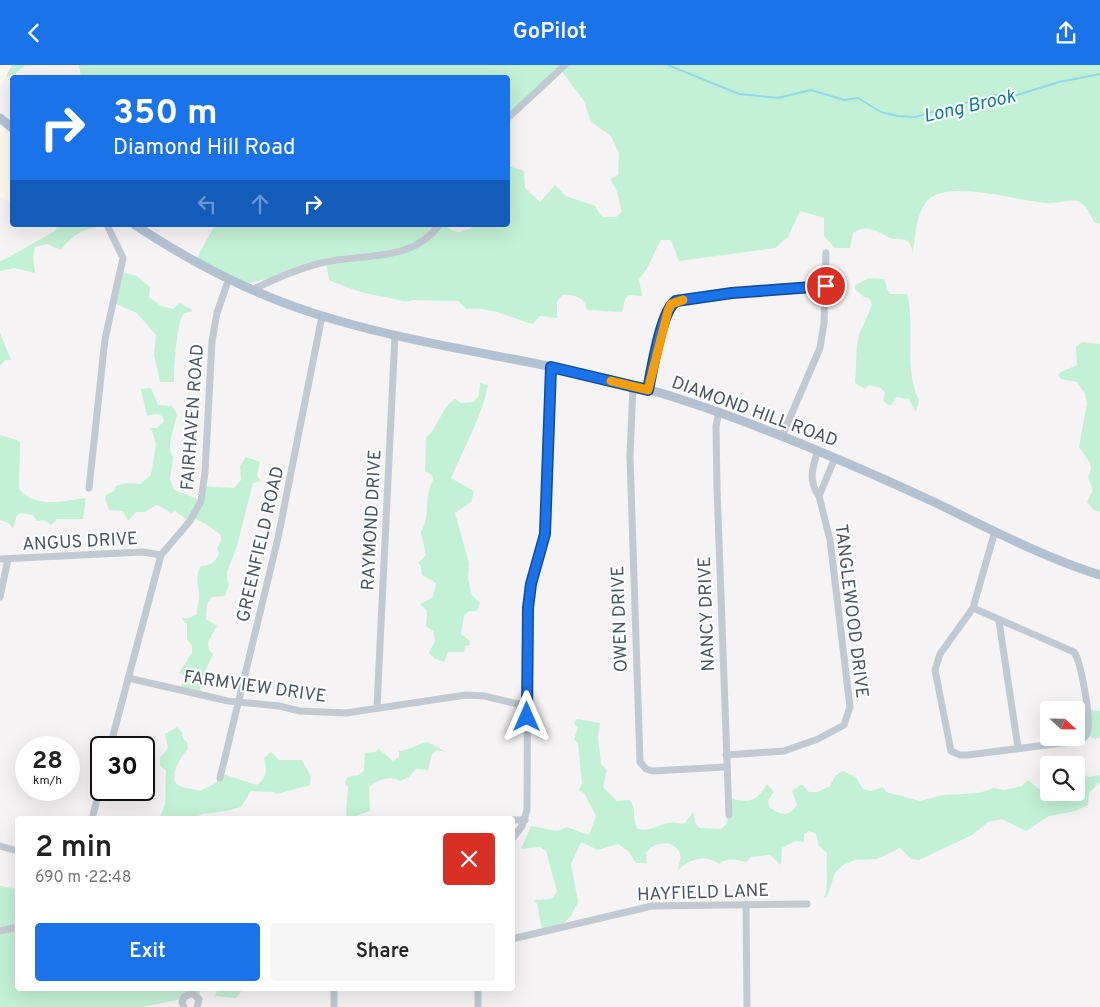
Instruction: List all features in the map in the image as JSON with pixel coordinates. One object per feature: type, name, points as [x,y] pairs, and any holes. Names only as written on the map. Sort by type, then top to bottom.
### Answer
[{"type":"main road","points":[[0,118],[10,126]]},
{"type":"main road","name":"DIAMOND HILL ROAD","points":[[138,227],[176,252],[228,281],[322,316],[395,335],[633,386],[718,412],[835,458],[1033,549],[1100,575]]},
{"type":"street","points":[[510,116],[565,65]]},
{"type":"street","points":[[88,487],[105,339],[123,258],[108,227]]},
{"type":"street","points":[[252,290],[279,277],[322,263],[408,249],[426,239],[437,227]]},
{"type":"street","points":[[782,436],[820,348],[824,323],[826,253]]},
{"type":"street","name":"FAIRHAVEN ROAD","points":[[113,736],[161,555],[197,511],[204,491],[212,341],[217,313],[228,281]]},
{"type":"street","points":[[648,390],[665,321],[671,304],[676,301],[732,293],[826,286]]},
{"type":"street","name":"GREENFIELD ROAD","points":[[220,778],[287,498],[322,316]]},
{"type":"street","name":"RAYMOND DRIVE","points":[[377,707],[395,335]]},
{"type":"street","points":[[515,835],[525,820],[528,776],[528,595],[543,547],[546,526],[551,367]]},
{"type":"street","name":"OWEN DRIVE","points":[[633,386],[630,456],[640,762],[646,769],[653,771],[726,767]]},
{"type":"street","name":"NANCY DRIVE","points":[[718,412],[716,426],[717,488],[729,815]]},
{"type":"street","name":"TANGLEWOOD DRIVE","points":[[726,755],[761,754],[793,749],[838,730],[847,720],[850,707],[832,553],[819,496],[814,489],[811,473],[818,451]]},
{"type":"street","points":[[819,496],[835,458]]},
{"type":"street","points":[[973,608],[999,621],[1074,652],[1079,663],[1088,719],[1088,732],[1085,737],[1078,741],[960,755],[951,751],[934,670],[940,654],[973,608],[995,531]]},
{"type":"street","name":"ANGUS DRIVE","points":[[4,559],[143,552],[161,555]]},
{"type":"street","points":[[0,597],[4,559]]},
{"type":"street","points":[[999,621],[1018,748]]},
{"type":"street","name":"FARMVIEW DRIVE","points":[[128,678],[200,696],[328,713],[346,713],[466,695],[484,696],[527,706]]},
{"type":"street","points":[[93,816],[97,801]]},
{"type":"street","points":[[515,820],[525,820]]},
{"type":"street","points":[[0,846],[15,850]]},
{"type":"street","points":[[746,904],[747,1007]]},
{"type":"street","name":"HAYFIELD LANE","points":[[515,938],[652,906],[807,904]]},
{"type":"street","points":[[0,931],[15,928]]},
{"type":"street","points":[[334,991],[334,1007]]},
{"type":"street","points":[[478,991],[478,1007]]},
{"type":"street","points":[[184,1007],[182,1002],[184,997],[192,993],[199,999],[198,1007]]},
{"type":"shaded area","points":[[0,65],[12,65],[7,71],[8,76],[0,85]]},
{"type":"shaded area","points":[[0,118],[10,126],[10,202],[0,198]]},
{"type":"green space","points":[[12,65],[25,65],[16,73],[6,77]]},
{"type":"green space","points":[[79,65],[1100,65],[1100,224],[1094,222],[1085,207],[1077,201],[1046,203],[986,193],[953,191],[939,194],[929,199],[921,210],[913,254],[908,241],[890,238],[877,231],[868,229],[858,230],[853,233],[850,248],[835,248],[824,236],[824,218],[800,211],[788,237],[775,248],[679,261],[671,240],[661,240],[639,279],[642,296],[629,295],[625,299],[622,312],[587,310],[584,302],[579,298],[571,295],[562,295],[557,302],[557,318],[540,316],[533,324],[484,309],[466,309],[458,301],[402,301],[363,292],[329,280],[326,263],[246,284],[195,261],[214,227],[446,227],[457,232],[473,227],[510,227],[510,167],[524,171],[525,188],[540,202],[555,185],[566,196],[595,206],[602,217],[616,217],[622,212],[616,189],[610,179],[618,175],[619,153],[611,136],[591,122],[584,101],[560,69],[510,114],[510,75],[81,75]]},
{"type":"green space","points":[[57,227],[95,227],[80,232],[61,250],[47,244],[35,247],[33,258],[35,273],[14,268],[0,271],[0,262],[55,231]]},
{"type":"green space","points":[[118,271],[137,276],[150,287],[149,297],[161,306],[173,309],[180,303],[193,311],[184,314],[181,318],[176,347],[174,382],[160,382],[154,355],[156,335],[137,313],[111,302]]},
{"type":"green space","points":[[869,278],[884,279],[889,294],[907,294],[912,374],[919,400],[916,412],[909,399],[897,397],[890,406],[883,401],[885,393],[881,388],[869,385],[865,389],[855,383],[858,337],[872,304],[869,298],[864,297],[855,289],[855,285]]},
{"type":"green space","points":[[0,333],[11,360],[5,360],[0,366]]},
{"type":"green space","points":[[1082,342],[1100,344],[1100,512],[1094,510],[1087,502],[1093,490],[1088,477],[1091,469],[1090,463],[1079,447],[1087,403],[1085,394],[1077,382],[1061,379],[1058,375],[1077,365],[1076,347]]},
{"type":"green space","points":[[480,383],[488,385],[485,397],[477,420],[451,478],[474,491],[471,502],[455,513],[469,563],[468,579],[472,595],[480,603],[477,611],[469,611],[464,615],[461,634],[470,641],[470,645],[465,646],[464,652],[448,652],[444,662],[434,658],[429,653],[435,641],[433,631],[426,626],[427,611],[420,604],[433,597],[436,583],[422,575],[421,566],[418,563],[426,555],[421,532],[426,520],[428,494],[433,480],[432,475],[425,471],[426,438],[434,429],[446,408],[455,399],[461,403],[474,402],[479,395]]},
{"type":"green space","points":[[151,388],[158,405],[172,406],[177,414],[170,448],[173,457],[170,479],[174,490],[198,499],[202,486],[234,488],[241,480],[240,466],[246,457],[260,462],[257,476],[261,481],[253,483],[237,546],[227,572],[229,584],[225,596],[212,597],[207,604],[206,619],[217,626],[208,642],[209,650],[213,654],[201,681],[200,695],[180,690],[185,676],[179,673],[192,653],[192,646],[187,639],[187,624],[181,618],[189,618],[197,614],[199,595],[198,573],[201,566],[210,564],[219,554],[217,548],[221,541],[221,535],[206,524],[191,517],[187,520],[175,511],[171,513],[156,505],[145,512],[136,512],[128,521],[123,511],[109,510],[105,499],[106,495],[114,491],[116,486],[127,483],[140,484],[151,475],[156,444],[151,428],[157,428],[164,421],[162,416],[157,414],[147,416],[141,389]]},
{"type":"green space","points":[[0,435],[20,441],[19,489],[33,499],[42,501],[59,502],[86,498],[83,519],[57,519],[51,525],[44,520],[37,521],[33,515],[21,513],[17,515],[13,529],[9,523],[0,520]]},
{"type":"green space","points":[[1086,709],[1100,711],[1100,737],[1096,739],[1085,734]]},
{"type":"green space","points":[[577,719],[600,723],[598,737],[601,764],[607,770],[603,787],[617,801],[629,800],[632,803],[636,825],[638,829],[642,830],[669,822],[684,824],[693,812],[696,824],[700,828],[721,829],[728,819],[727,797],[745,801],[750,800],[763,791],[767,784],[774,792],[768,800],[769,807],[784,814],[791,812],[797,805],[792,791],[802,784],[809,792],[817,792],[830,786],[835,776],[843,771],[856,777],[863,789],[871,791],[883,787],[886,792],[920,801],[943,795],[979,793],[994,788],[1004,790],[1022,786],[1028,780],[1040,789],[1040,801],[1085,801],[1085,775],[1088,777],[1100,775],[1100,782],[1089,793],[1088,805],[1075,811],[1049,816],[1026,831],[1002,819],[988,822],[972,835],[919,860],[911,859],[900,848],[877,859],[855,860],[843,865],[835,873],[827,897],[824,898],[827,887],[827,853],[819,846],[816,834],[809,831],[804,834],[804,842],[795,841],[782,848],[781,865],[770,855],[751,857],[746,862],[729,860],[719,864],[708,859],[698,859],[678,870],[680,854],[677,849],[668,844],[663,843],[653,846],[646,853],[647,863],[636,863],[628,851],[618,844],[598,850],[581,842],[571,864],[578,902],[571,916],[564,923],[542,929],[537,904],[534,900],[551,899],[557,892],[546,851],[540,847],[521,849],[531,826],[557,831],[567,827],[589,835],[596,816],[584,793],[579,790],[582,784],[578,743],[574,739],[578,728],[574,724]]},
{"type":"green space","points":[[177,727],[182,732],[183,739],[187,742],[188,749],[182,756],[174,776],[175,781],[179,785],[200,791],[216,783],[220,773],[257,785],[263,779],[265,773],[264,758],[271,752],[279,760],[302,760],[311,777],[310,785],[277,794],[273,792],[251,791],[241,807],[226,811],[198,816],[160,816],[165,805],[166,771],[160,765],[160,758],[168,748],[165,734]]},
{"type":"green space","points":[[428,742],[446,752],[437,750],[432,754],[428,770],[416,769],[409,777],[400,781],[388,778],[372,784],[369,787],[370,811],[356,816],[347,816],[348,786],[345,783],[347,777],[358,775],[364,771],[365,753],[375,752],[379,749],[393,761],[399,757],[399,751]]},
{"type":"green space","points":[[0,886],[15,889],[15,991],[199,991],[200,995],[144,1007],[0,1007]]},
{"type":"green space","points":[[217,991],[241,991],[236,998],[215,996]]},
{"type":"waterway","name":"Long Brook","points":[[668,65],[739,94],[778,98],[811,90],[844,100],[858,98],[881,112],[915,117],[994,95],[1017,95],[1059,82],[1100,74]]},
{"type":"slow traffic","points":[[611,381],[648,390],[668,311],[671,304],[683,300]]},
{"type":"route","points":[[527,717],[528,595],[543,547],[545,534],[551,367],[648,390],[668,311],[671,304],[676,301],[732,293],[826,286]]}]
